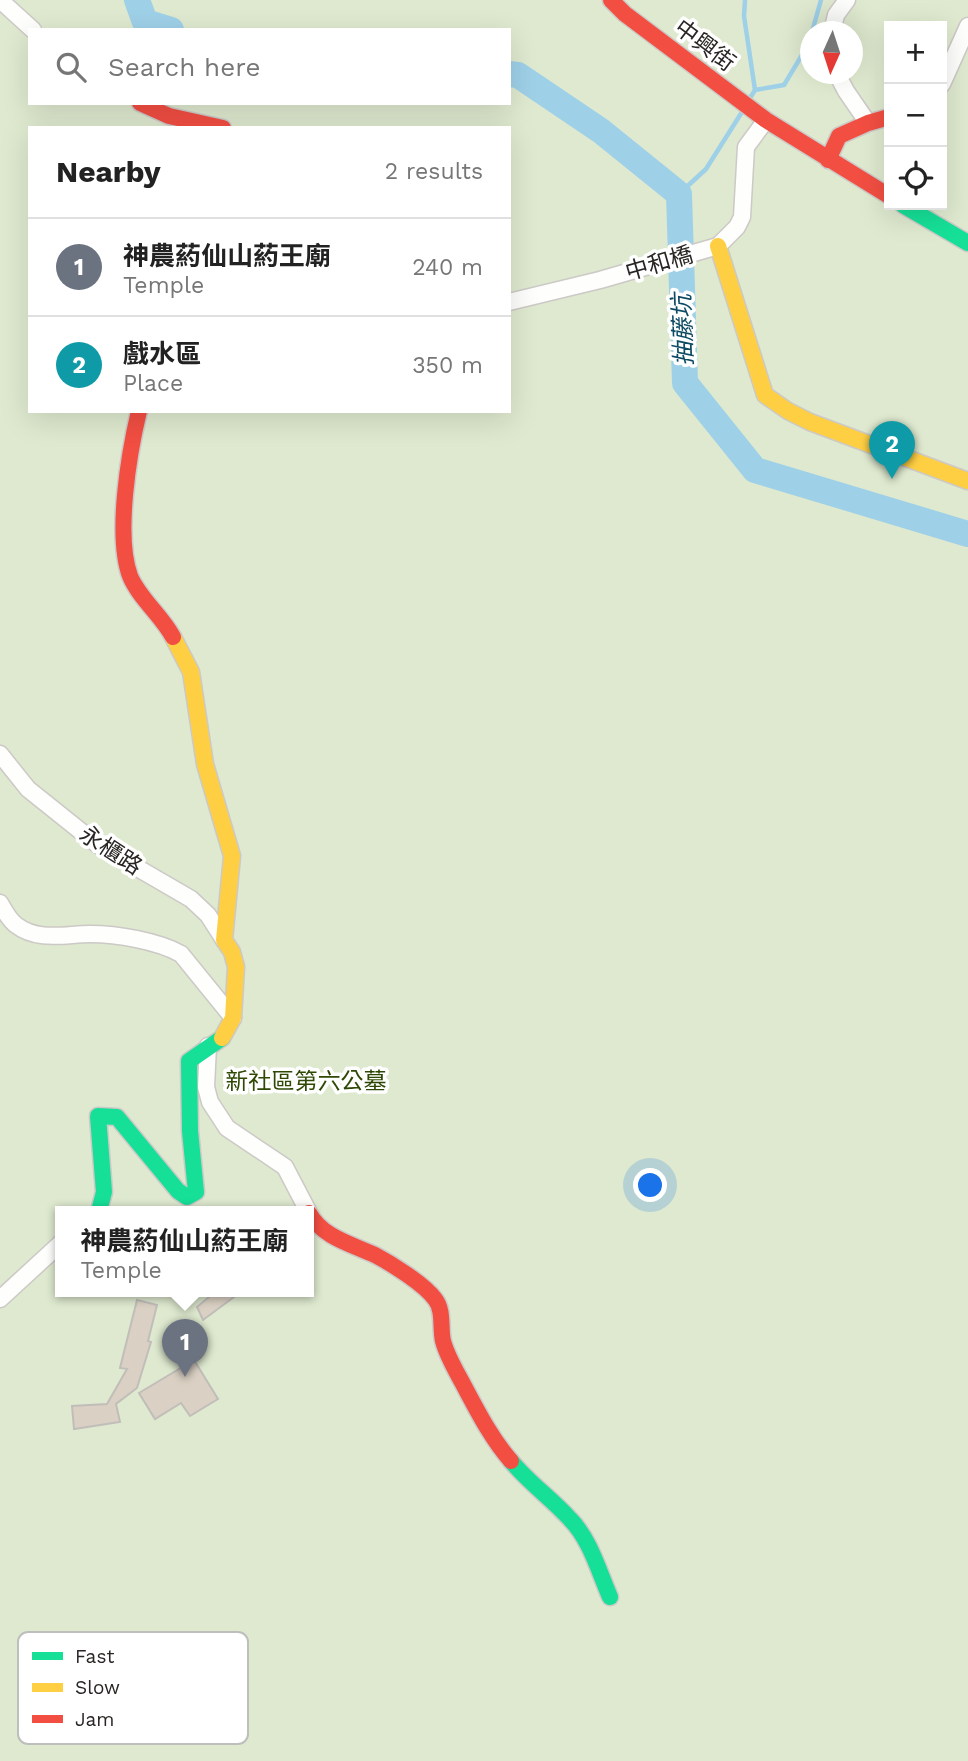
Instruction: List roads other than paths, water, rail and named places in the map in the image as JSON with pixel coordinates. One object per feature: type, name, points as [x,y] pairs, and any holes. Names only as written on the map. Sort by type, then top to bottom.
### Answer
[{"type":"street","points":[[0,0],[31,28]]},
{"type":"street","name":"中興街","points":[[611,0],[625,14],[766,120]]},
{"type":"street","points":[[835,21],[847,0]]},
{"type":"street","points":[[947,73],[968,26]]},
{"type":"street","points":[[842,84],[868,123]]},
{"type":"street","points":[[144,105],[169,116],[214,126]]},
{"type":"street","points":[[828,160],[839,136],[884,118]]},
{"type":"street","points":[[884,193],[766,120],[746,147],[742,217],[737,227],[718,246],[765,395],[810,422],[968,481]]},
{"type":"street","points":[[912,210],[968,243]]},
{"type":"street","name":"中和橋","points":[[511,302],[600,280],[718,246]]},
{"type":"street","points":[[101,1206],[104,1192],[98,1116],[117,1117],[178,1191],[187,1197],[196,1192],[190,1131],[189,1061],[223,1037],[233,1018],[236,967],[225,940],[232,856],[205,764],[191,673],[170,631],[131,578],[124,543],[128,457],[139,413]]},
{"type":"street","name":"永櫃路","points":[[0,754],[28,789],[98,845],[191,899],[208,915],[225,940]]},
{"type":"street","points":[[0,903],[16,925],[52,937],[89,934],[117,936],[172,949],[181,954],[233,1018]]},
{"type":"street","points":[[208,1046],[206,1087],[210,1102],[227,1128],[285,1167],[306,1206]]},
{"type":"street","points":[[314,1222],[328,1234],[378,1257],[418,1284],[436,1300],[443,1341],[451,1362],[493,1440],[524,1477],[572,1520],[585,1541],[610,1597]]},
{"type":"street","points":[[0,1299],[55,1248]]},
{"type":"waterway","name":"抽藤坑","points":[[137,0],[145,22],[164,28]]},
{"type":"waterway","points":[[745,0],[744,16],[755,90],[750,98]]},
{"type":"waterway","points":[[815,21],[821,0]]},
{"type":"waterway","points":[[755,90],[784,85],[800,58]]},
{"type":"waterway","name":"抽藤坑","points":[[511,74],[518,75],[601,131],[679,194],[685,383],[755,470],[968,534]]},
{"type":"waterway","points":[[679,194],[706,169],[742,112]]},
{"type":"place","name":"戲水區","points":[[892,479]]},
{"type":"place","name":"神農葯仙山葯王廟","points":[[185,1377]]},
{"type":"park label","name":"新社區第六公墓","points":[[306,1081]]}]
